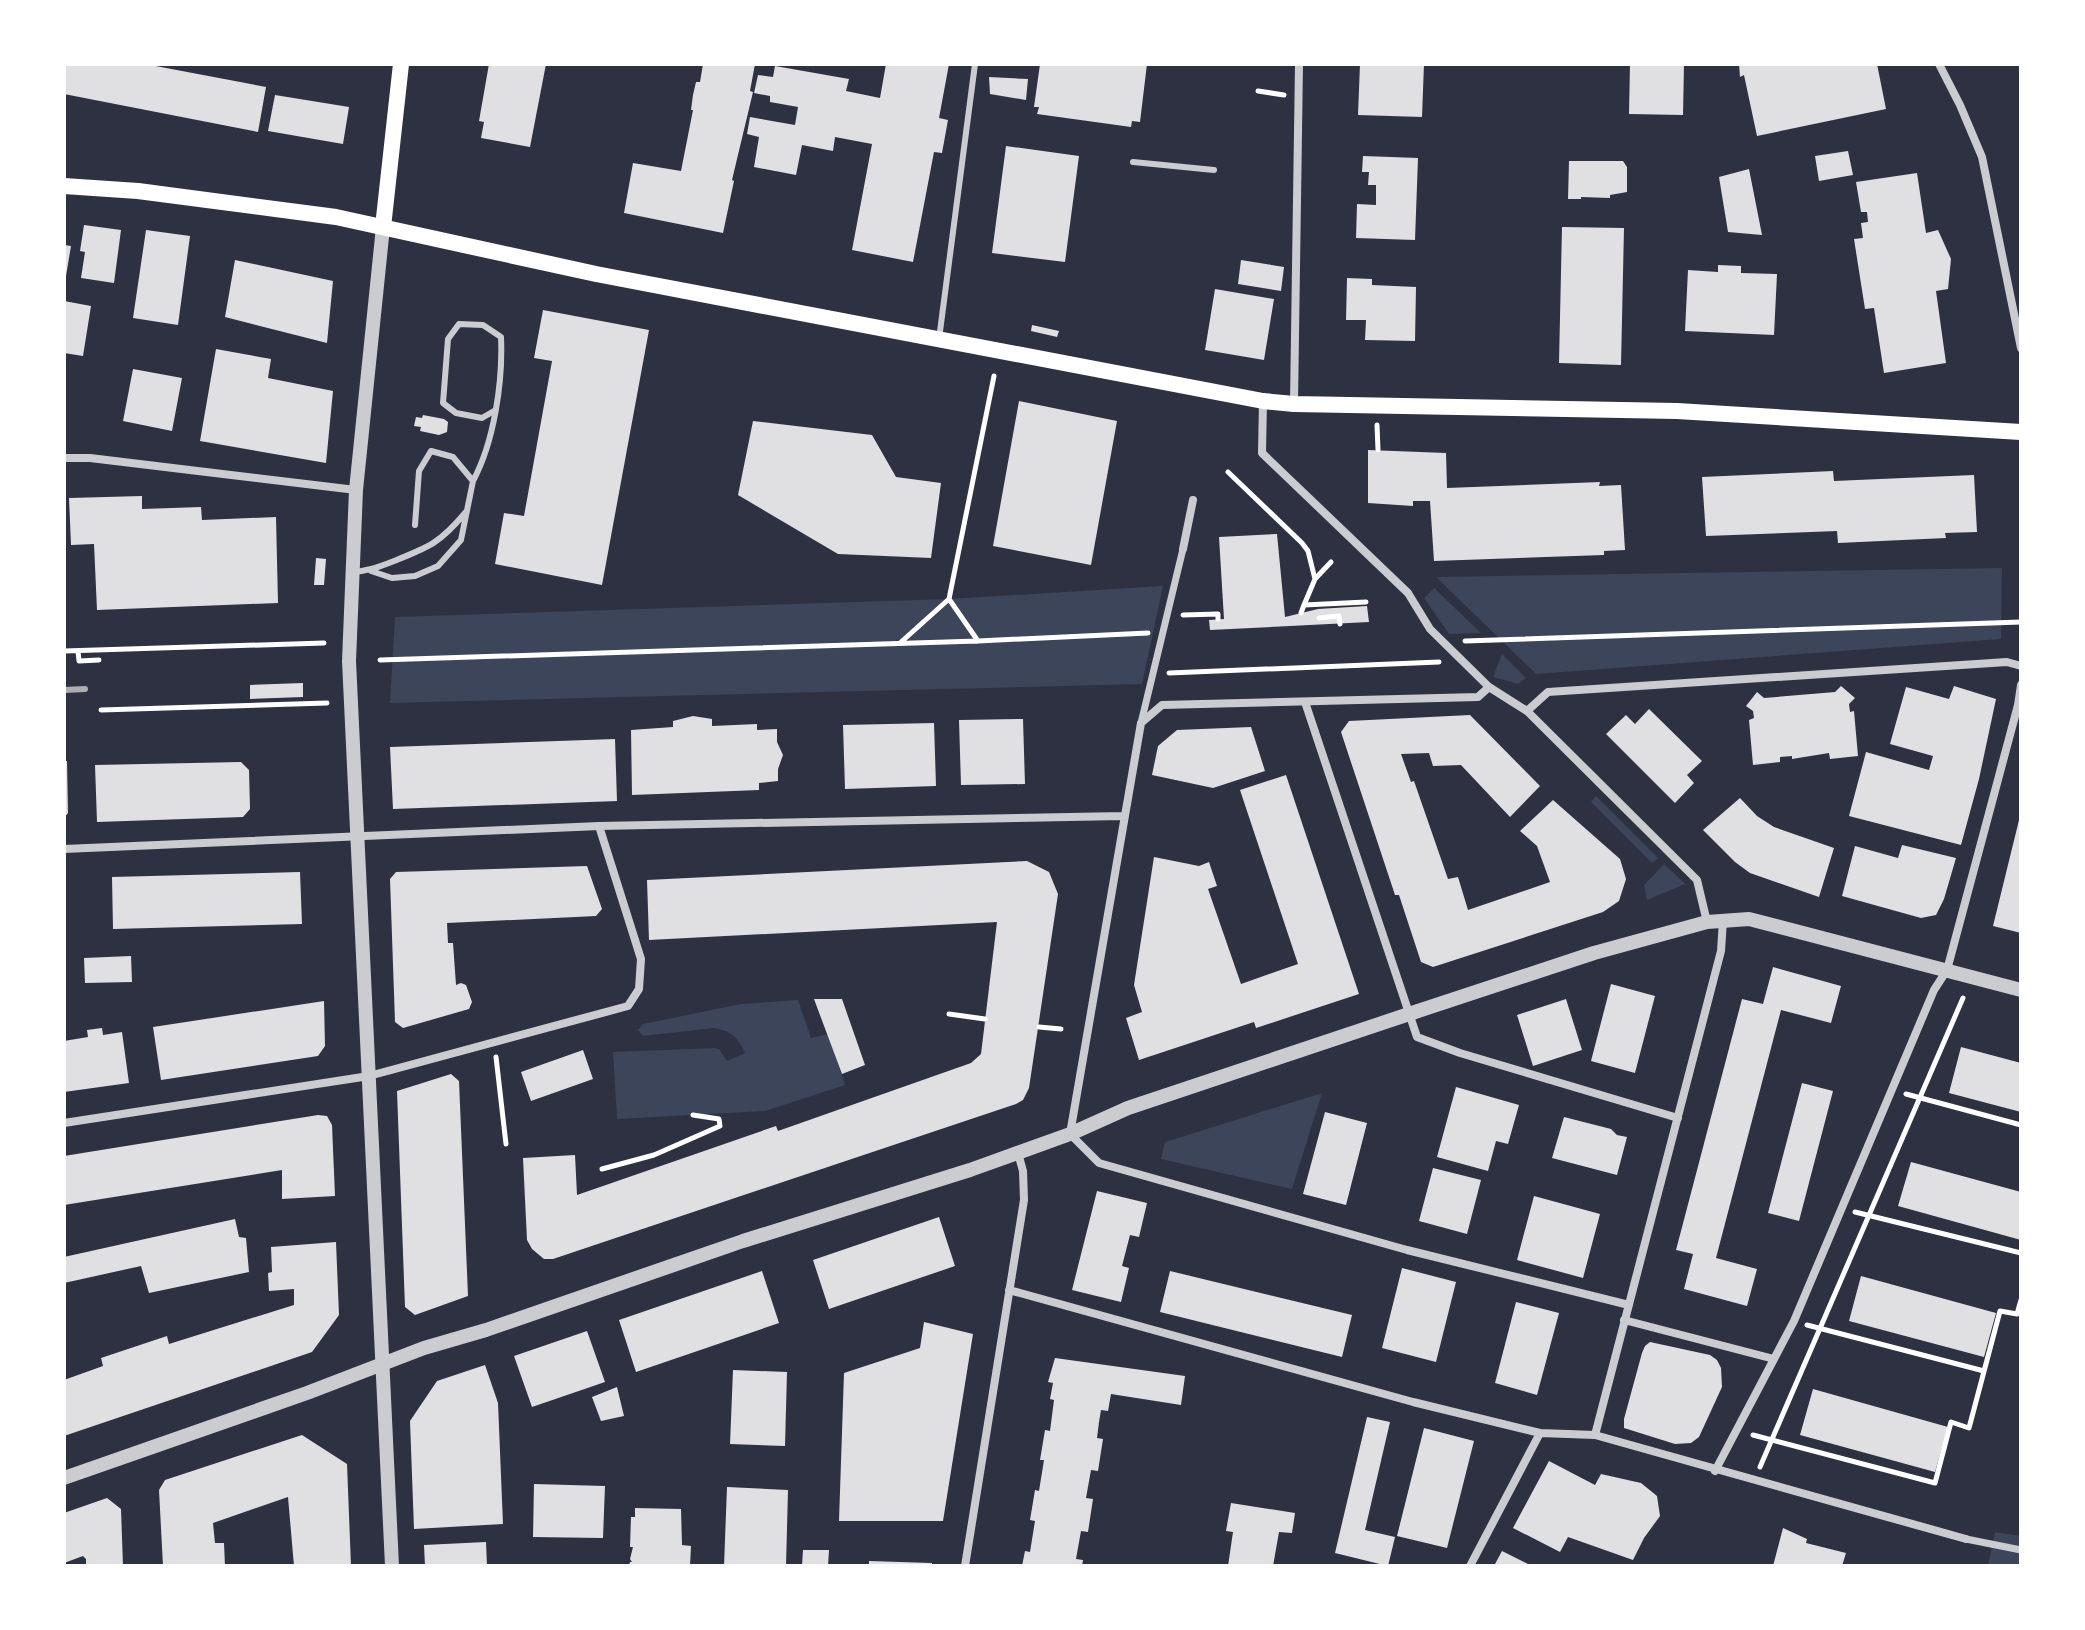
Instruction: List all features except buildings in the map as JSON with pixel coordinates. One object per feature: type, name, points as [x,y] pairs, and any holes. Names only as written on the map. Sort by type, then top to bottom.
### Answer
[{"type":"main road","points":[[383,227],[401,64]]},
{"type":"main road","points":[[64,186],[169,195],[336,217],[596,274],[1263,401],[1706,412],[2021,432]]},
{"type":"street","points":[[1294,404],[1299,64]]},
{"type":"street","points":[[1939,64],[1982,157],[2021,348]]},
{"type":"street","points":[[383,227],[356,490],[349,661],[392,1566]]},
{"type":"street","points":[[1263,401],[1262,453],[1408,593],[1430,629],[1443,642],[1489,687],[1527,711],[1697,880],[1707,922]]},
{"type":"street","points":[[64,458],[90,458],[356,490]]},
{"type":"street","points":[[1070,1134],[1141,723],[1193,500]]},
{"type":"street","points":[[1527,711],[1548,692],[2007,662],[2021,666]]},
{"type":"street","points":[[1715,1471],[1794,1321],[1934,990],[1947,970],[2021,685]]},
{"type":"street","points":[[1141,723],[1162,705],[1478,697],[1489,687]]},
{"type":"street","points":[[1305,702],[1417,1037],[1460,1053],[1678,1118]]},
{"type":"street","points":[[64,849],[599,826],[1123,816]]},
{"type":"street","points":[[64,1123],[369,1076],[628,1006],[639,989],[641,959],[599,826]]},
{"type":"street","points":[[64,1478],[307,1393],[381,1363],[743,1241],[1018,1153],[1128,1108],[1594,953],[1707,922],[1749,919],[2021,990]]},
{"type":"street","points":[[1595,1435],[1721,951],[1723,920]]},
{"type":"street","points":[[1070,1134],[1099,1163],[1407,1250],[1629,1305]]},
{"type":"street","points":[[965,1566],[1024,1200],[1023,1171],[1018,1153]]},
{"type":"street","points":[[1009,1290],[1413,1402],[1540,1433],[1595,1435],[1966,1539],[2021,1550]]},
{"type":"street","points":[[1624,1320],[1774,1359]]},
{"type":"street","points":[[1470,1566],[1540,1433]]},
{"type":"lane","points":[[939,339],[975,64]]},
{"type":"lane","points":[[1133,162],[1214,170]]},
{"type":"lane","points":[[371,571],[392,578],[415,576],[438,566],[461,540],[473,481],[484,460],[494,411],[502,361],[501,337],[483,325],[459,324],[448,339],[443,403],[456,413],[482,418],[494,411]]},
{"type":"lane","points":[[415,525],[419,471],[431,451],[453,457],[473,481]]},
{"type":"lane","points":[[352,572],[371,571],[430,547],[447,535],[467,511]]},
{"type":"path","points":[[1258,91],[1279,95]]},
{"type":"path","points":[[899,643],[949,599],[994,376]]},
{"type":"path","points":[[1228,472],[1302,543],[1312,560],[1315,579]]},
{"type":"path","points":[[1301,613],[1315,579],[1331,562]]},
{"type":"path","points":[[949,599],[978,641]]},
{"type":"path","points":[[1304,605],[1366,602]]},
{"type":"path","points":[[1174,616],[1218,614],[1218,619]]},
{"type":"path","points":[[1319,618],[1339,616],[1340,624]]},
{"type":"path","points":[[1443,642],[2021,622]]},
{"type":"path","points":[[380,660],[978,641],[1161,632]]},
{"type":"path","points":[[64,651],[168,651],[324,643]]},
{"type":"path","points":[[78,651],[79,661],[99,660]]},
{"type":"path","points":[[1176,672],[1261,666],[1443,662]]},
{"type":"path","points":[[101,710],[175,705],[327,703]]},
{"type":"path","points":[[1754,1481],[1963,998]]},
{"type":"path","points":[[949,1014],[985,1019]]},
{"type":"path","points":[[1039,1027],[1061,1029]]},
{"type":"path","points":[[494,1041],[506,1144]]},
{"type":"path","points":[[1891,1090],[2021,1125]]},
{"type":"path","points":[[602,1169],[654,1155],[720,1126],[719,1119],[693,1115]]},
{"type":"path","points":[[1842,1209],[2021,1253]]},
{"type":"path","points":[[1736,1430],[1935,1483],[1951,1422],[1969,1428],[2000,1311],[2017,1314],[2021,1300]]},
{"type":"path","points":[[1794,1321],[1984,1371]]},
{"type":"shaded area","points":[[2002,568],[2001,639],[1536,674],[1436,577]]},
{"type":"shaded area","points":[[1163,586],[1142,684],[390,703],[395,617],[949,599]]},
{"type":"shaded area","points":[[1434,588],[1481,633],[1449,634],[1424,598]]},
{"type":"shaded area","points":[[1502,654],[1526,678],[1518,684],[1493,677]]},
{"type":"shaded area","points":[[1596,796],[1658,858],[1652,863],[1591,802]]},
{"type":"shaded area","points":[[1664,864],[1685,884],[1647,900],[1644,885]]},
{"type":"shaded area","points":[[798,1000],[811,1038],[828,1034],[845,1085],[765,1111],[617,1119],[613,1052],[714,1048],[719,1049],[727,1061],[745,1053],[733,1035],[719,1029],[643,1036],[638,1030],[643,1024],[741,1004]]},
{"type":"shaded area","points":[[1322,1093],[1292,1189],[1161,1159],[1165,1142]]},
{"type":"shaded area","points":[[1995,1532],[2021,1536],[2021,1566],[1988,1566]]},
{"type":"railway","points":[[64,690],[85,689]]}]
